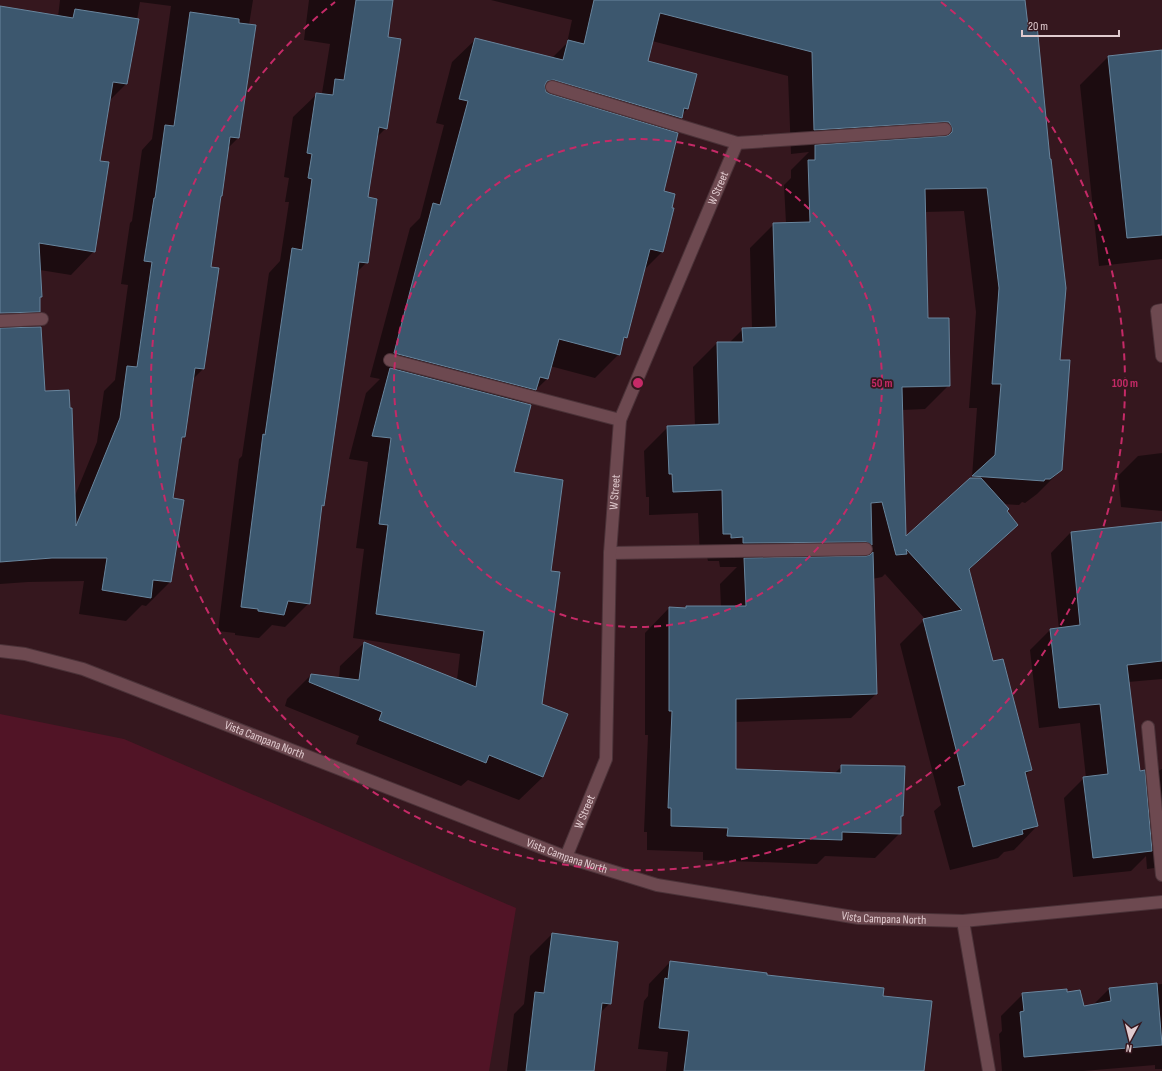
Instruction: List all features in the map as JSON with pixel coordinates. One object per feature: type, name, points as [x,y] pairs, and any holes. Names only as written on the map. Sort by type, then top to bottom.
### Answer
[{"type":"street","points":[[552,87],[737,143],[945,129]]},
{"type":"street","name":"W Street","points":[[566,857],[606,759],[610,553],[620,420],[737,143]]},
{"type":"street","points":[[1162,310],[1157,311],[1162,356]]},
{"type":"street","points":[[0,321],[42,319]]},
{"type":"street","points":[[390,360],[620,420]]},
{"type":"street","points":[[610,553],[866,549]]},
{"type":"street","name":"Vista Campana North","points":[[0,652],[25,654],[83,669],[566,857],[657,885],[859,918],[963,921],[1162,902]]},
{"type":"street","points":[[1148,727],[1162,875]]},
{"type":"street","points":[[963,921],[989,1071]]},
{"type":"shaded area","points":[[0,714],[124,739],[516,908],[489,1071],[0,1071]]},
{"type":"building","points":[[356,0],[393,0],[388,37],[401,39],[387,129],[379,127],[368,197],[377,199],[368,263],[359,262],[324,506],[322,505],[310,604],[288,601],[284,615],[241,607],[263,434],[265,435],[292,248],[302,250],[312,179],[308,178],[312,154],[307,153],[316,93],[333,95],[335,79],[344,80]]},
{"type":"building","points":[[594,0],[1025,0],[1028,26],[1037,25],[1050,159],[1066,288],[1060,360],[1070,360],[1062,470],[1050,479],[1045,479],[1044,481],[972,476],[995,455],[1001,384],[992,384],[999,288],[987,188],[925,189],[928,318],[949,318],[950,386],[902,387],[906,536],[970,478],[981,478],[1009,509],[1007,511],[1018,525],[969,569],[993,661],[1003,659],[1032,770],[1025,772],[1038,826],[1022,830],[1023,834],[973,847],[958,787],[965,785],[923,619],[962,610],[906,549],[907,554],[896,555],[882,502],[871,503],[872,545],[866,542],[743,543],[743,537],[731,538],[731,534],[723,534],[722,490],[673,492],[672,474],[669,474],[667,426],[719,424],[717,342],[743,342],[742,328],[776,327],[773,223],[810,222],[808,160],[815,160],[815,145],[946,136],[952,132],[949,122],[814,130],[812,52],[660,13],[648,61],[697,74],[688,109],[684,108],[682,118],[554,80],[547,81],[545,85],[546,92],[550,94],[678,133],[664,191],[675,194],[672,208],[674,208],[663,252],[650,249],[627,338],[624,337],[620,355],[559,339],[548,379],[540,377],[536,390],[394,353],[433,203],[440,205],[468,101],[459,99],[475,38],[563,60],[568,40],[584,44]]},
{"type":"building","points":[[0,6],[73,18],[75,9],[139,19],[127,84],[113,82],[100,161],[109,162],[95,252],[39,243],[42,297],[40,297],[40,312],[0,313]]},
{"type":"building","points":[[190,12],[239,19],[239,23],[256,25],[239,138],[230,137],[221,196],[211,267],[219,268],[204,369],[195,368],[185,437],[182,437],[173,498],[184,500],[171,582],[153,580],[151,598],[102,590],[107,558],[52,558],[0,562],[0,328],[41,327],[45,391],[69,390],[70,408],[72,408],[76,526],[120,418],[127,366],[137,367],[152,262],[144,261],[155,198],[165,125],[174,126]]},
{"type":"building","points":[[1162,50],[1162,235],[1127,238],[1108,56]]},
{"type":"building","points":[[390,368],[531,405],[514,472],[563,480],[551,571],[560,572],[542,704],[568,714],[543,777],[489,755],[486,763],[379,720],[382,712],[309,682],[311,674],[359,680],[364,642],[476,687],[484,631],[376,614],[388,525],[379,524],[391,438],[372,436]]},
{"type":"building","points":[[1162,522],[1162,661],[1127,665],[1140,771],[1145,770],[1152,851],[1093,858],[1083,777],[1108,774],[1100,704],[1059,708],[1050,629],[1080,625],[1071,532]]},
{"type":"building","points":[[873,552],[877,694],[736,699],[736,769],[841,773],[841,765],[905,766],[901,834],[842,832],[842,840],[727,836],[728,828],[671,826],[671,808],[668,808],[672,711],[669,711],[669,607],[686,608],[686,606],[746,606],[744,558],[866,556]]},
{"type":"building","points":[[552,933],[618,942],[611,1004],[602,1003],[594,1071],[526,1071],[535,992],[544,993]]},
{"type":"building","points":[[670,961],[767,973],[767,975],[884,988],[883,996],[932,1001],[924,1071],[684,1071],[689,1031],[659,1028],[665,978],[668,979]]},
{"type":"building","points":[[1157,983],[1162,1045],[1024,1057],[1020,1012],[1024,1011],[1022,993],[1067,989],[1067,992],[1080,990],[1084,1006],[1111,1001],[1109,988]]}]
